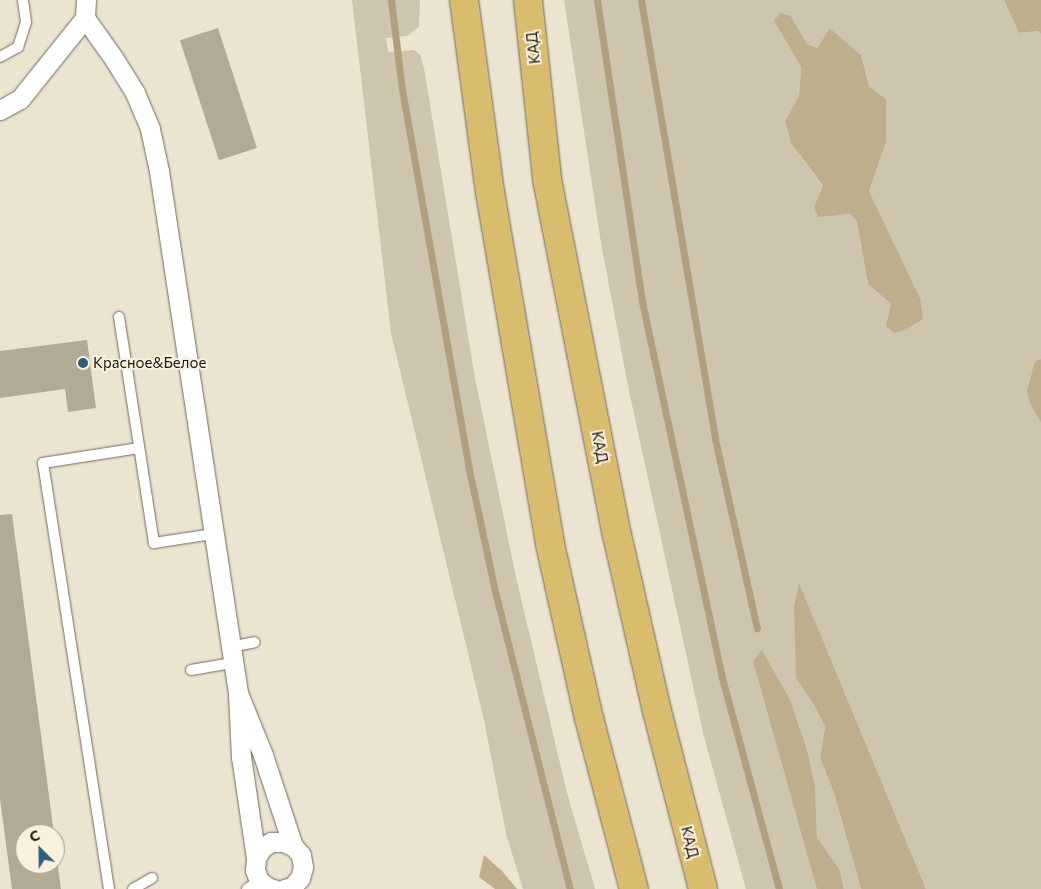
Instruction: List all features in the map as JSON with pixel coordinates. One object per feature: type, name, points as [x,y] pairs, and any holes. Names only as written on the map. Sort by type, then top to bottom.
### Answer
[{"type":"highway","points":[[464,0],[490,192],[550,544],[589,718],[634,889]]},
{"type":"highway","name":"КАД","points":[[528,0],[547,179],[607,487],[657,711],[703,889]]},
{"type":"street","points":[[0,110],[20,99],[85,9],[135,93],[150,129],[159,171],[238,693],[241,757],[256,858],[255,870],[275,887],[300,878],[304,867],[301,855],[293,846],[263,755],[238,693]]},
{"type":"street","points":[[256,858],[262,848],[271,842],[283,842],[293,846]]},
{"type":"lane","points":[[0,57],[18,47],[26,22],[23,0]]},
{"type":"lane","points":[[119,317],[154,543],[213,534]]},
{"type":"lane","points":[[109,889],[43,463],[139,448]]},
{"type":"lane","points":[[190,670],[231,655],[255,642]]},
{"type":"lane","points":[[133,889],[152,878]]},
{"type":"shaded area","points":[[352,0],[420,0],[419,27],[407,36],[386,38],[388,52],[414,50],[420,55],[424,68],[475,378],[516,577],[567,793],[595,889],[523,889],[506,834],[484,720],[391,333]]},
{"type":"shaded area","points":[[564,0],[1004,0],[1019,33],[1039,31],[1041,34],[1041,359],[1035,361],[1029,401],[1041,423],[1041,889],[926,889],[799,584],[794,606],[796,635],[813,703],[825,727],[820,758],[834,793],[861,889],[844,889],[840,870],[817,837],[815,786],[807,749],[791,702],[805,845],[817,889],[746,889],[704,737],[628,386],[601,243]],"holes":[[[791,16],[807,44],[817,48],[830,28],[861,55],[869,86],[886,99],[886,143],[869,191],[920,298],[891,304],[868,284],[857,222],[850,214],[818,216],[814,207],[823,187],[791,143],[785,123],[799,95],[801,67],[774,21]]]},
{"type":"shaded area","points":[[1004,0],[1041,0],[1041,34],[1038,31],[1019,33]]},
{"type":"shaded area","points":[[780,13],[791,16],[807,44],[817,48],[830,28],[861,55],[869,86],[886,99],[886,143],[869,191],[920,298],[923,319],[905,330],[894,333],[886,326],[891,304],[868,284],[857,222],[850,214],[818,217],[814,207],[823,186],[791,143],[785,122],[799,95],[801,67],[774,21]]},
{"type":"shaded area","points":[[1041,359],[1041,423],[1029,401],[1027,391],[1035,361]]},
{"type":"shaded area","points":[[799,583],[926,889],[861,889],[834,793],[820,758],[825,727],[813,703],[796,678],[794,606]]},
{"type":"shaded area","points":[[762,650],[791,702],[807,749],[815,786],[817,837],[840,870],[844,889],[817,889],[753,661]]},
{"type":"shaded area","points":[[484,855],[502,871],[517,889],[495,889],[479,877]]},
{"type":"building","points":[[218,28],[257,148],[219,160],[180,40]]},
{"type":"building","points":[[87,340],[96,408],[68,412],[65,389],[0,398],[0,351]]},
{"type":"building","points":[[12,514],[53,824],[15,824],[15,874],[59,874],[61,889],[12,889],[0,799],[0,515]]},
{"type":"waterway","points":[[391,0],[402,89],[468,465],[495,591],[570,889]]},
{"type":"waterway","points":[[597,0],[643,306],[721,674],[779,889]]},
{"type":"waterway","points":[[641,0],[715,439],[757,628]]},
{"type":"place","name":"Красное&Белое","points":[[83,363]]}]
